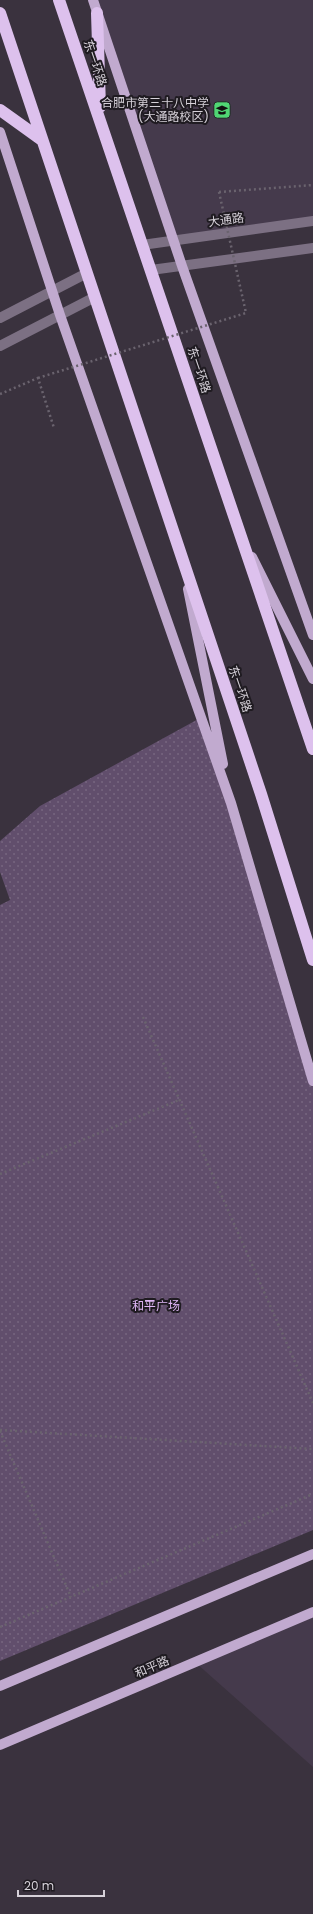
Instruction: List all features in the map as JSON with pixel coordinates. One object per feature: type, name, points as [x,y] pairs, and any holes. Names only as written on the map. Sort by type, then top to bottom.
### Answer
[{"type":"highway","name":"东一环路","points":[[59,0],[313,749]]},
{"type":"highway","name":"东一环路","points":[[0,13],[261,794],[313,960]]},
{"type":"highway","points":[[97,14],[100,120]]},
{"type":"highway","points":[[0,110],[42,140]]},
{"type":"main road","points":[[93,0],[175,240],[182,266],[313,635]]},
{"type":"main road","points":[[0,132],[60,315],[231,803],[313,1081]]},
{"type":"main road","points":[[239,529],[313,679]]},
{"type":"main road","points":[[181,556],[231,803]]},
{"type":"main road","points":[[0,1686],[313,1554]]},
{"type":"main road","name":"和平路","points":[[0,1745],[313,1612]]},
{"type":"street","name":"大通路","points":[[142,245],[313,221]]},
{"type":"street","points":[[151,270],[313,248]]},
{"type":"street","points":[[0,318],[87,273]]},
{"type":"street","points":[[0,346],[94,297]]},
{"type":"path","points":[[0,394],[38,378],[246,313],[219,192],[313,185]]},
{"type":"path","points":[[38,378],[54,428]]},
{"type":"path","points":[[143,1017],[313,1403]]},
{"type":"path","points":[[0,1174],[179,1100]]},
{"type":"path","points":[[71,1597],[0,1430],[313,1449]]},
{"type":"path","points":[[0,1627],[313,1494]]},
{"type":"shaded area","name":"合肥市第三十八中学 (大通路校区)","points":[[95,0],[313,0],[313,221],[175,240]]},
{"type":"shaded area","points":[[313,1612],[313,1767],[196,1663]]},
{"type":"green space","name":"和平广场","points":[[202,717],[313,1081],[313,1530],[0,1661],[0,905],[10,900],[0,872],[0,841],[40,806]]},
{"type":"place","name":"合肥市第三十八中学 (大通路校区)","points":[[222,110]]}]
